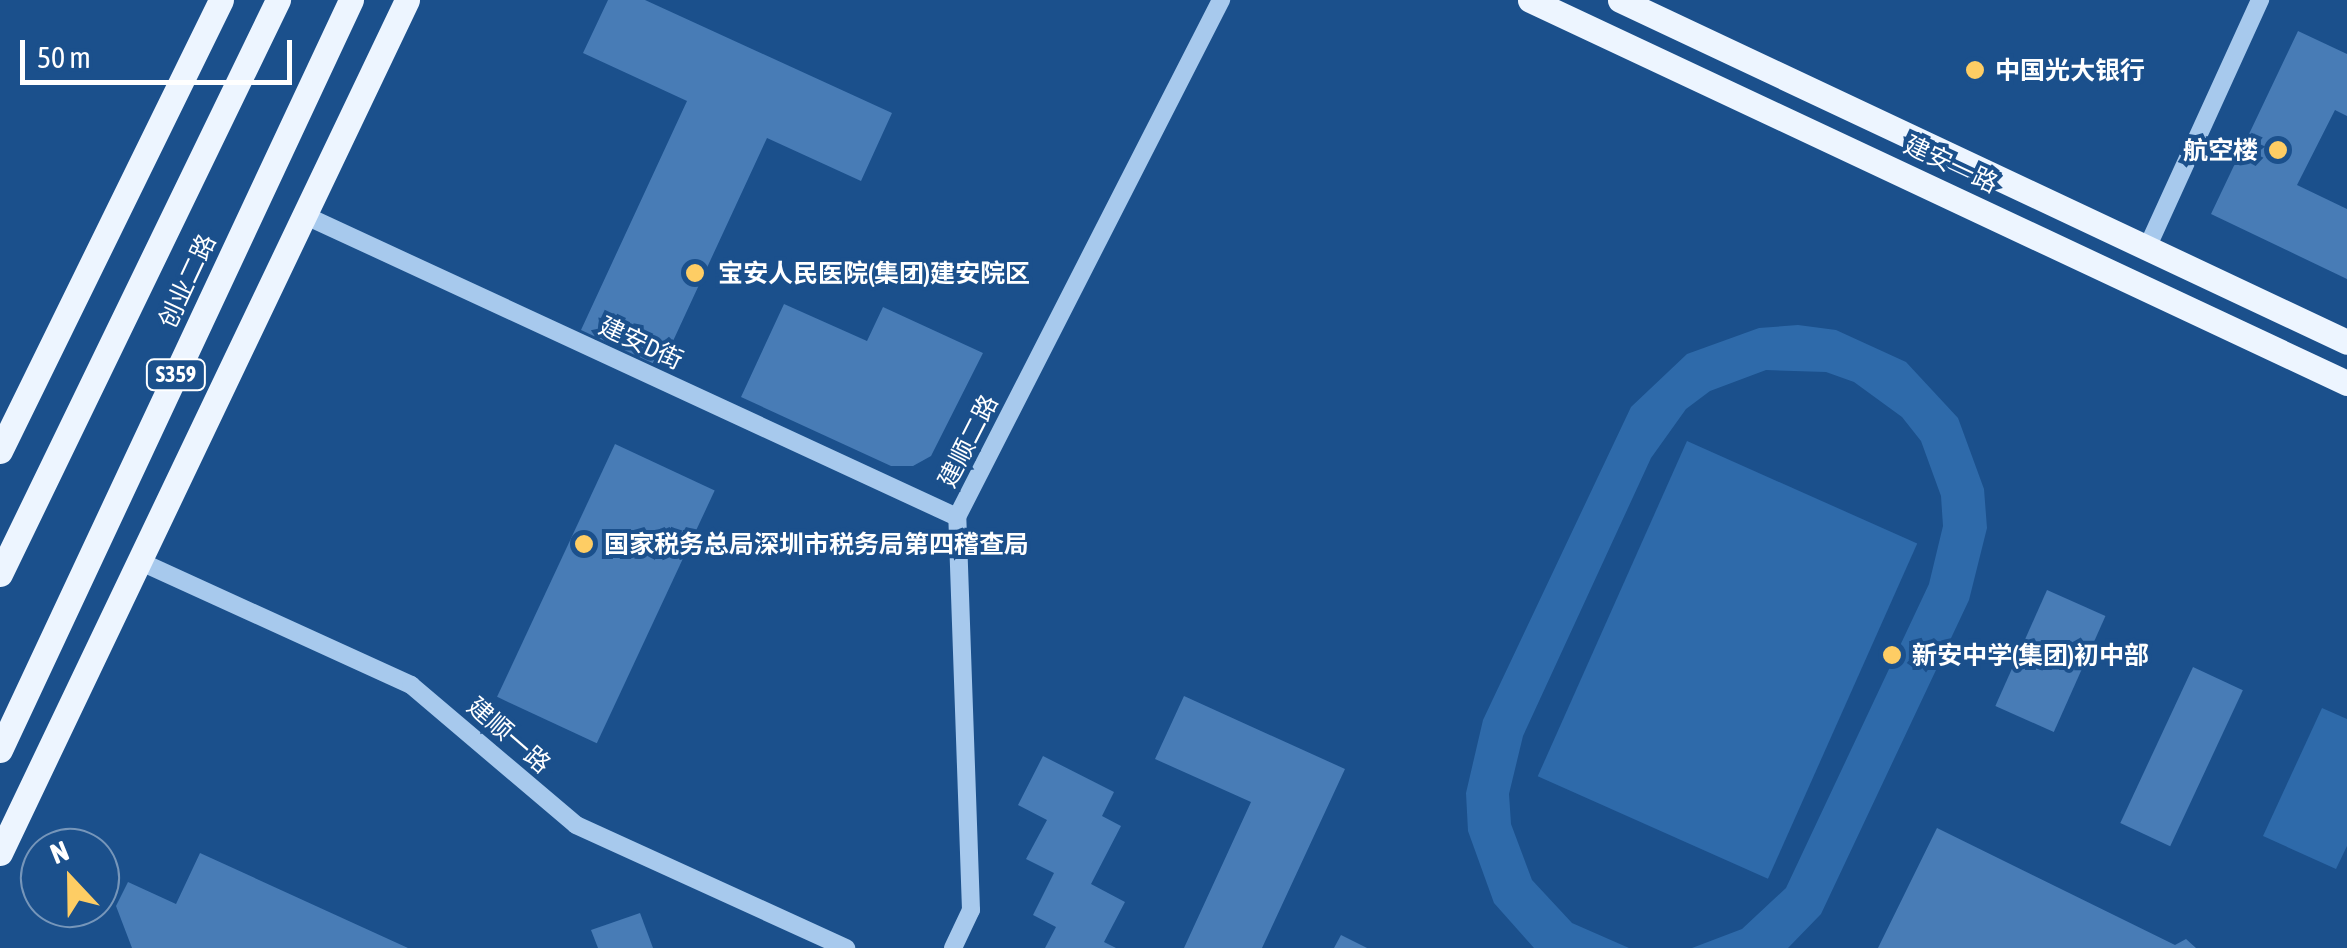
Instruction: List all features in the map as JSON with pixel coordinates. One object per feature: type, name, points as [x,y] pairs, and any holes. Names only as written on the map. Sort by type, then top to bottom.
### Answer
[{"type":"main road","points":[[0,451],[221,0]]},
{"type":"main road","name":"创业二路","points":[[0,574],[278,0]]},
{"type":"main road","name":"创业二路","points":[[0,750],[351,0]]},
{"type":"main road","points":[[0,852],[407,0]]},
{"type":"main road","name":"建安一路","points":[[1530,0],[2347,383]]},
{"type":"main road","name":"建安一路","points":[[1620,0],[2347,342]]},
{"type":"street","name":"建顺二路","points":[[953,948],[971,910],[957,516],[1221,0]]},
{"type":"street","points":[[2147,248],[2260,0]]},
{"type":"street","name":"建安D街","points":[[304,215],[957,516]]},
{"type":"street","name":"建顺一路","points":[[138,561],[411,684],[576,826],[846,948]]},
{"type":"shaded area","points":[[1798,325],[1836,330],[1906,362],[1958,418],[1984,489],[1987,528],[1969,600],[1821,914],[1788,948],[1692,948],[1742,929],[1786,888],[1929,584],[1943,526],[1941,496],[1921,441],[1902,417],[1854,382],[1826,372],[1766,370],[1710,391],[1686,409],[1651,458],[1523,736],[1509,794],[1511,824],[1532,880],[1572,923],[1629,948],[1534,948],[1494,903],[1468,831],[1466,793],[1483,720],[1631,407],[1687,354],[1759,328]]},
{"type":"shaded area","points":[[1687,441],[1917,543],[1768,879],[1538,776]]},
{"type":"shaded area","points":[[2322,708],[2347,719],[2347,846],[2336,869],[2263,836]]},
{"type":"building","points":[[608,0],[645,0],[892,113],[861,181],[767,138],[661,367],[581,330],[687,101],[583,53]]},
{"type":"building","name":"航空楼","points":[[2298,31],[2347,54],[2347,116],[2335,110],[2297,185],[2347,209],[2347,279],[2211,214]]},
{"type":"building","points":[[784,304],[867,341],[883,307],[983,353],[931,456],[913,466],[891,466],[741,397]]},
{"type":"building","points":[[615,444],[715,490],[597,743],[497,697]]},
{"type":"building","points":[[2047,590],[2105,616],[2054,732],[1995,706]]},
{"type":"building","points":[[2193,667],[2243,690],[2170,846],[2120,823]]},
{"type":"building","points":[[1184,696],[1345,769],[1262,948],[1184,948],[1251,802],[1155,759]]},
{"type":"building","points":[[1043,756],[1114,792],[1102,816],[1121,826],[1091,884],[1125,902],[1104,942],[1116,948],[1045,948],[1056,927],[1033,915],[1054,873],[1026,859],[1047,820],[1018,805]]},
{"type":"building","points":[[1937,828],[2175,945],[2186,939],[2196,948],[1878,948]]},
{"type":"building","points":[[200,853],[408,948],[132,948],[120,916],[120,898],[128,882],[176,904]]},
{"type":"building","points":[[640,913],[653,948],[598,948],[591,930]]},
{"type":"building","points":[[1341,935],[1367,948],[1334,948]]},
{"type":"place","name":"中国光大银行","points":[[1975,70]]},
{"type":"place","name":"航空楼","points":[[2278,150]]},
{"type":"place","name":"宝安人民医院(集团)建安院区","points":[[695,273]]},
{"type":"place","name":"国家税务总局深圳市税务局第四稽查局","points":[[584,544]]},
{"type":"place","name":"新安中学(集团)初中部","points":[[1892,655]]}]
